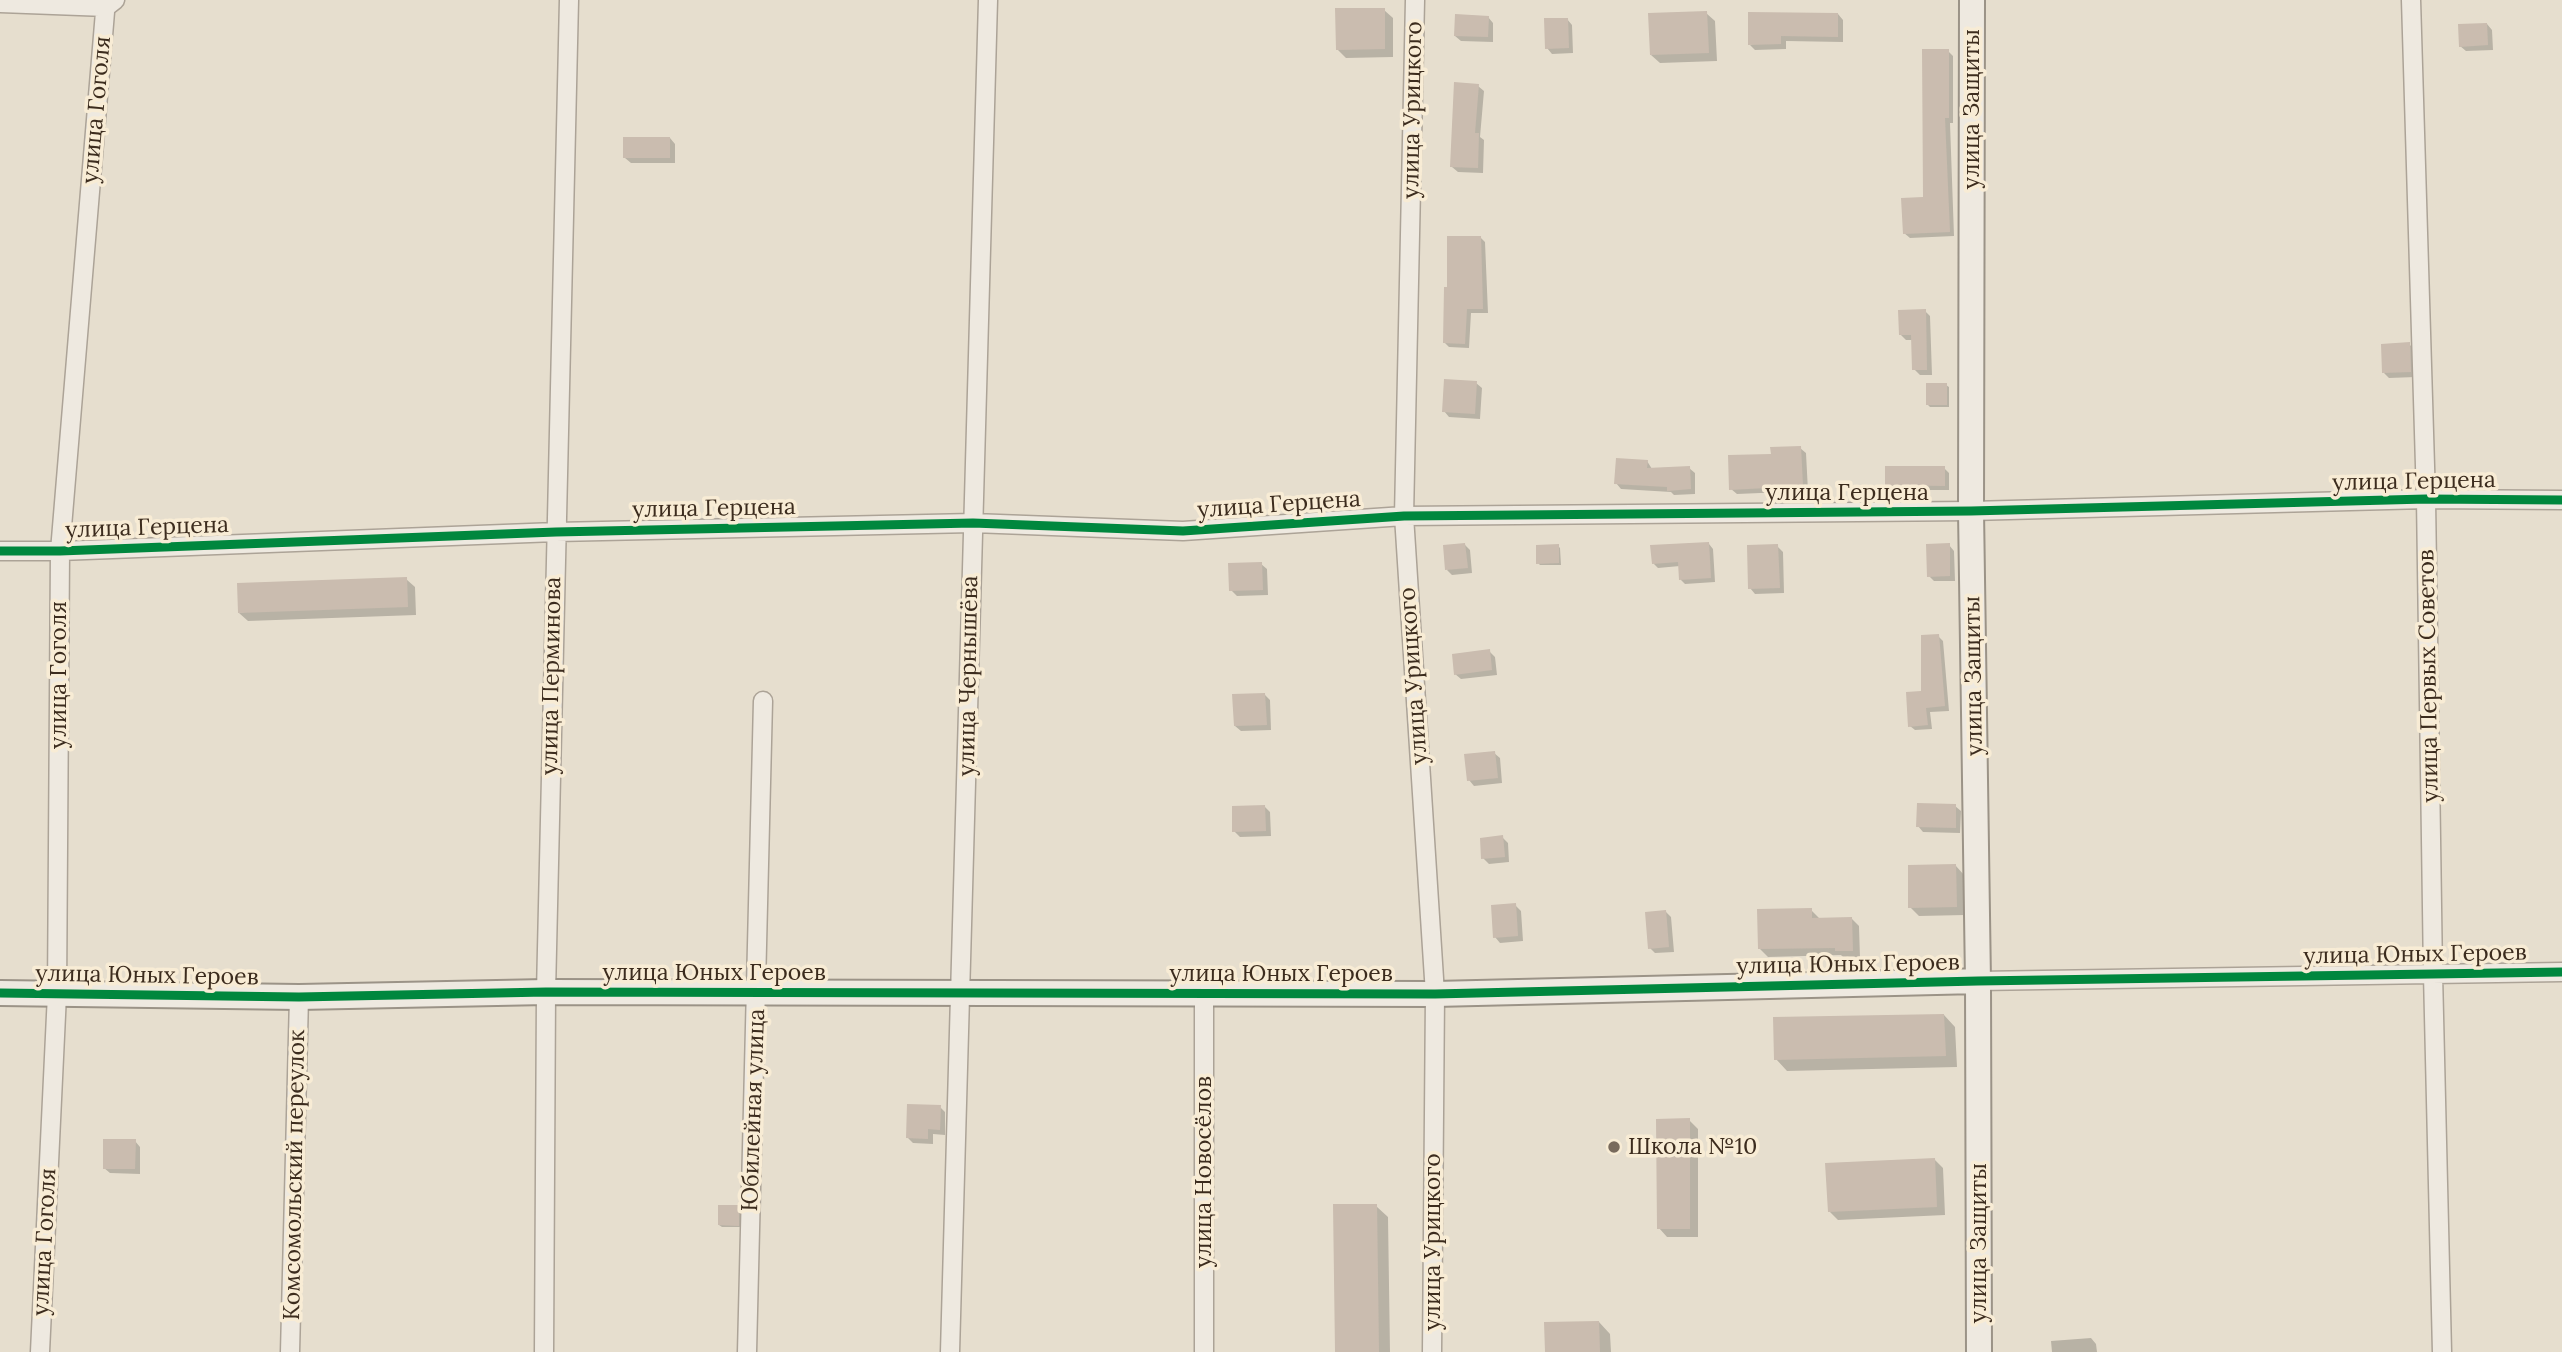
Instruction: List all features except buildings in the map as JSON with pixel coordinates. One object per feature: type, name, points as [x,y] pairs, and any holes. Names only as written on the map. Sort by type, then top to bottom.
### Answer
[{"type":"street","name":"улица Перминова","points":[[544,1352],[546,992],[569,0]]},
{"type":"street","name":"улица Чернышёва","points":[[950,1352],[988,0]]},
{"type":"street","name":"улица Урицкого","points":[[1415,0],[1404,516],[1435,994],[1432,1352]]},
{"type":"street","name":"улица Защиты","points":[[1972,0],[1971,511],[1979,981],[1979,1352]]},
{"type":"street","name":"улица Первых Советов","points":[[2412,0],[2426,499],[2442,1352]]},
{"type":"street","points":[[0,3],[109,2]]},
{"type":"street","name":"улица Гоголя","points":[[40,1352],[57,994],[60,551],[109,2]]},
{"type":"street","name":"улица Герцена","points":[[0,551],[556,532],[973,523],[1182,531],[1404,516],[1971,511],[2426,499],[2562,500]]},
{"type":"street","name":"Юбилейная улица","points":[[747,1352],[763,701]]},
{"type":"street","name":"улица Юных Героев","points":[[0,993],[299,997],[546,992],[1435,994],[1979,981],[2562,972]]},
{"type":"street","name":"улица Новосёлов","points":[[1204,1352],[1205,993]]},
{"type":"street","name":"Комсомольский переулок","points":[[290,1352],[299,997]]},
{"type":"cycle path","points":[[0,551],[556,532],[973,523],[1183,531],[1404,516],[1971,511],[2426,499],[2562,500]]},
{"type":"cycle path","points":[[0,993],[299,997],[546,992],[1435,994],[1978,981],[2562,972]]},
{"type":"place","name":"Школа №10","points":[[1614,1147]]}]
